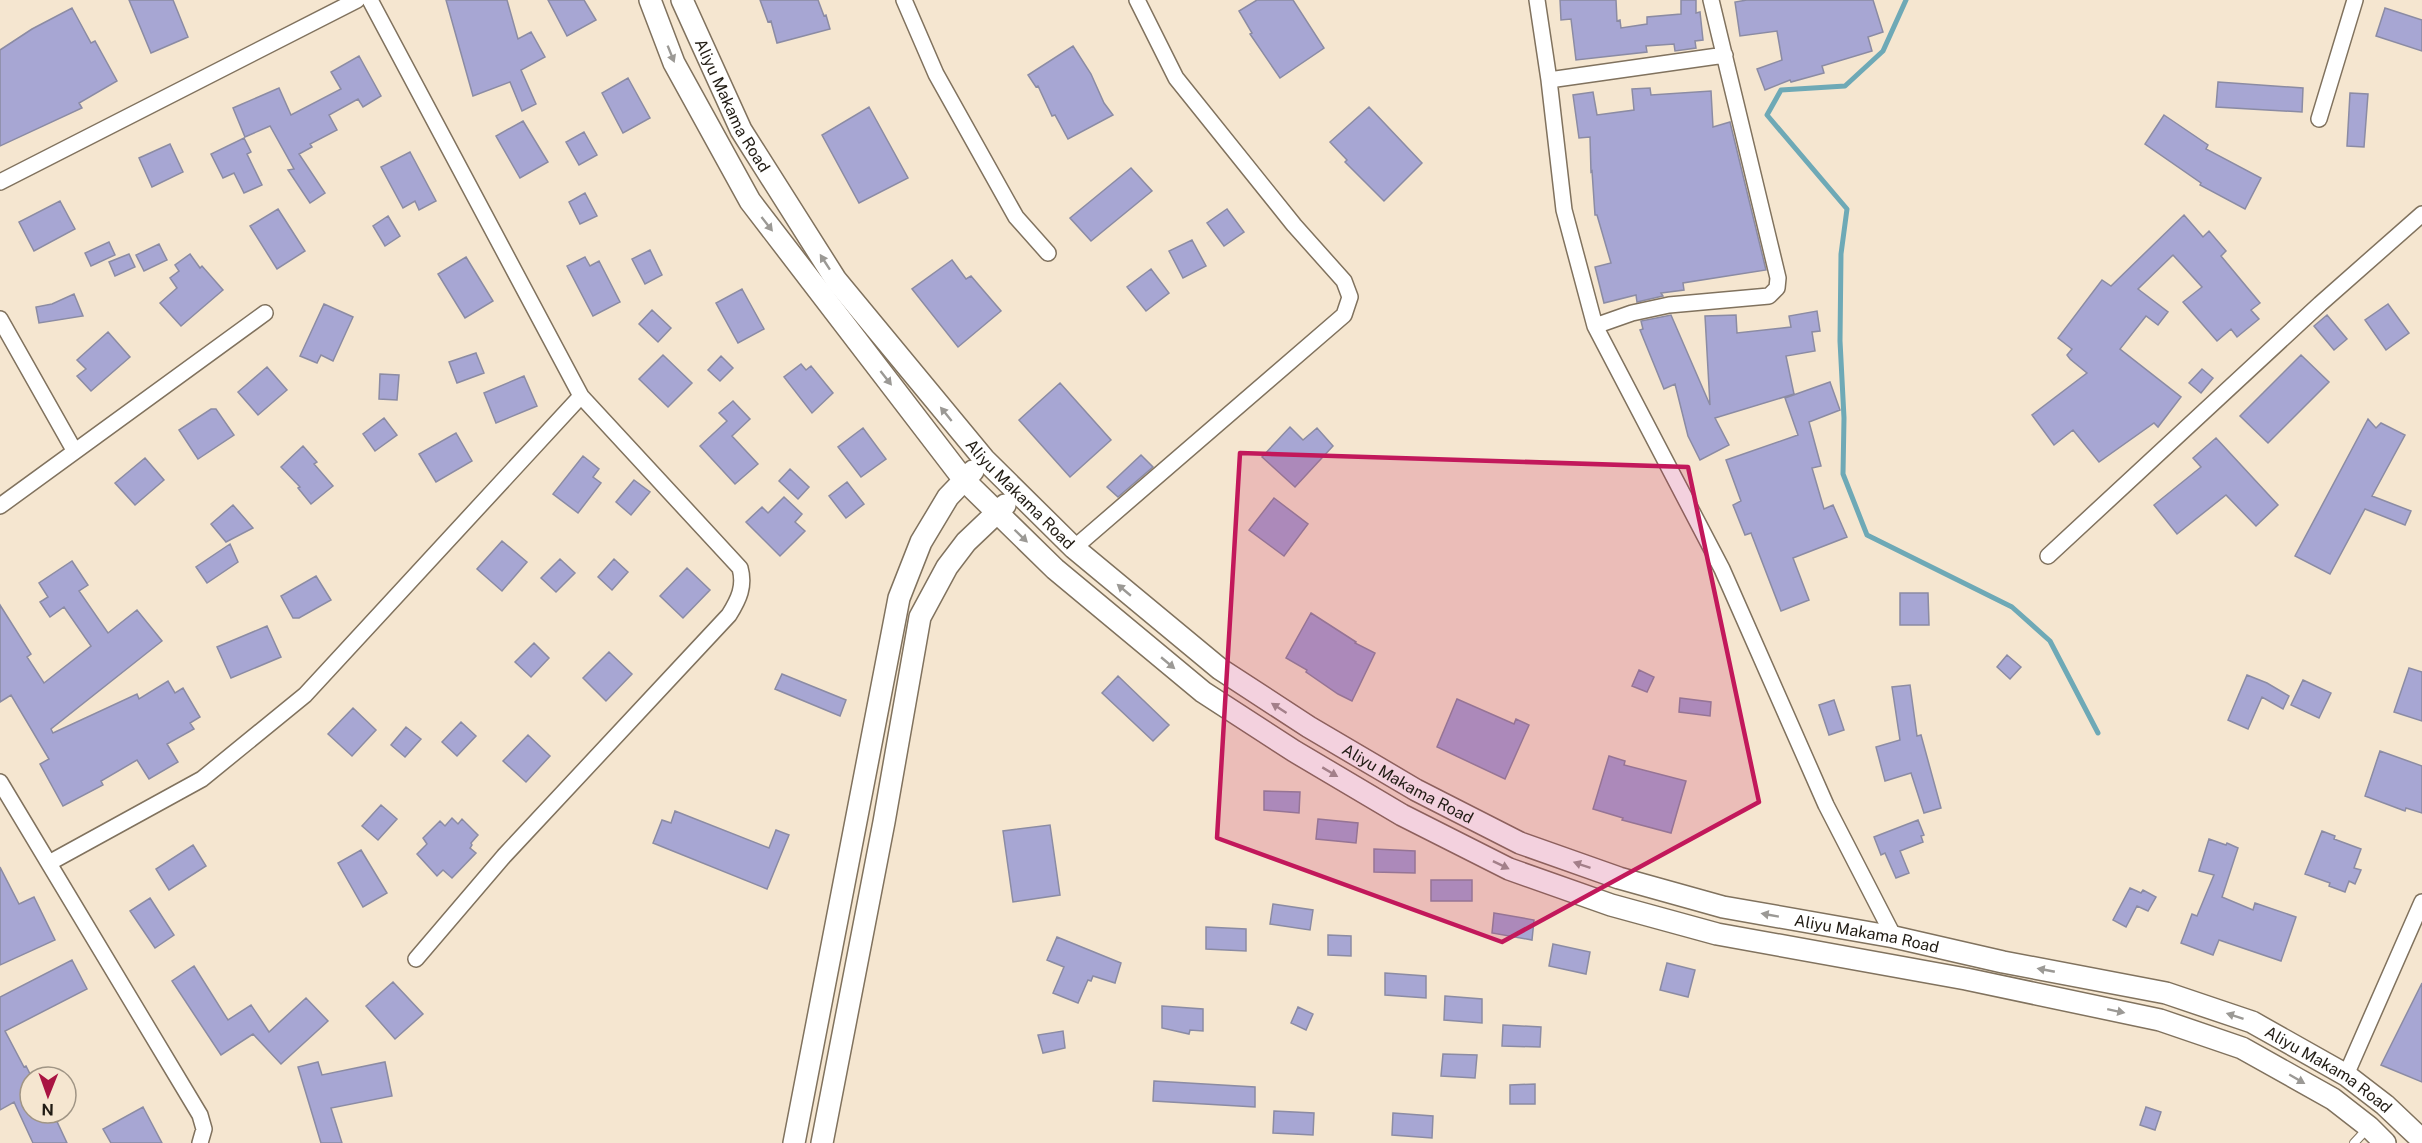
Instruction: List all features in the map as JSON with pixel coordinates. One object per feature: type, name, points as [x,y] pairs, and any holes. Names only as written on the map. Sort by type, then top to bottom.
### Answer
[{"type":"street","points":[[0,182],[357,0]]},
{"type":"street","points":[[370,0],[581,396],[741,568],[743,579],[740,597],[729,615],[504,856],[416,959]]},
{"type":"street","name":"Aliyu Makama Road","points":[[650,0],[675,63],[750,201],[964,480],[1055,569],[1203,692],[1294,751],[1402,815],[1509,869],[1611,905],[1717,934],[1966,979],[2160,1020],[2242,1048],[2333,1099],[2369,1127],[2385,1143]]},
{"type":"street","name":"Aliyu Makama Road","points":[[682,0],[741,130],[836,280],[984,459],[1017,493],[1074,548],[1220,669],[1309,727],[1416,790],[1520,843],[1619,878],[1724,907],[1894,937],[2003,962],[2166,993],[2252,1022],[2346,1075],[2385,1105],[2422,1140]]},
{"type":"street","points":[[904,0],[936,74],[1005,196],[1017,216],[1048,253]]},
{"type":"street","points":[[1074,548],[1344,315],[1350,297],[1344,281],[1294,225],[1176,78],[1137,0]]},
{"type":"street","points":[[1537,0],[1564,210],[1595,326],[1722,569],[1826,805],[1894,937]]},
{"type":"street","points":[[1595,326],[1632,313],[1669,305],[1768,296],[1777,288],[1778,278],[1711,0]]},
{"type":"street","points":[[2319,119],[2355,0]]},
{"type":"street","points":[[1549,80],[1725,55]]},
{"type":"street","points":[[2048,556],[2320,304],[2422,214]]},
{"type":"street","points":[[0,506],[265,313]]},
{"type":"street","points":[[0,319],[74,450]]},
{"type":"street","points":[[49,863],[202,779],[305,695],[581,396]]},
{"type":"street","points":[[794,1143],[899,598],[921,542],[948,497],[984,459]]},
{"type":"street","points":[[822,1143],[882,833],[920,617],[947,567],[966,542],[1017,493]]},
{"type":"street","points":[[0,782],[200,1115],[204,1129],[200,1143]]},
{"type":"street","points":[[2346,1075],[2422,902]]},
{"type":"lane","points":[[2354,1143],[2369,1127]]},
{"type":"highlighted area","points":[[1240,453],[1688,467],[1759,802],[1502,942],[1217,838]]},
{"type":"building","points":[[129,0],[173,0],[188,37],[151,53]]},
{"type":"building","points":[[446,0],[507,0],[518,39],[531,32],[545,57],[521,70],[536,104],[522,111],[510,82],[473,96]]},
{"type":"building","points":[[548,0],[584,0],[596,20],[567,36]]},
{"type":"building","points":[[760,0],[818,0],[830,29],[777,43],[771,21],[768,22]]},
{"type":"building","points":[[1257,0],[1293,0],[1324,48],[1280,78],[1250,34],[1252,33],[1239,11]]},
{"type":"building","points":[[1560,0],[1616,0],[1617,21],[1620,20],[1621,28],[1647,24],[1647,17],[1681,14],[1681,0],[1696,0],[1696,13],[1700,12],[1703,40],[1695,41],[1696,48],[1675,51],[1674,44],[1646,46],[1647,52],[1576,60],[1571,19],[1561,20]]},
{"type":"building","points":[[1747,0],[1873,0],[1883,32],[1868,37],[1872,51],[1822,66],[1824,73],[1791,82],[1790,80],[1765,90],[1757,69],[1782,60],[1777,31],[1740,36],[1735,2]]},
{"type":"building","points":[[72,8],[91,43],[95,41],[117,81],[79,103],[82,108],[0,146],[0,50],[32,29]]},
{"type":"building","points":[[2385,8],[2422,20],[2422,51],[2376,36]]},
{"type":"building","points":[[1073,46],[1113,115],[1068,139],[1055,115],[1052,116],[1038,86],[1036,87],[1028,75]]},
{"type":"building","points":[[359,56],[381,96],[363,107],[358,99],[329,115],[337,130],[310,144],[312,147],[299,154],[325,193],[310,203],[288,170],[294,169],[270,126],[245,137],[233,108],[279,88],[291,115],[341,89],[331,72]]},
{"type":"building","points":[[628,78],[650,118],[623,133],[602,93]]},
{"type":"building","points":[[2218,82],[2303,88],[2302,112],[2216,107]]},
{"type":"building","points":[[1650,88],[1651,95],[1711,91],[1713,127],[1730,122],[1766,270],[1683,283],[1684,290],[1661,293],[1663,296],[1637,302],[1636,295],[1604,303],[1595,267],[1611,263],[1597,215],[1595,215],[1590,137],[1579,138],[1573,95],[1593,92],[1597,115],[1634,110],[1632,89]]},
{"type":"building","points":[[2350,93],[2368,94],[2364,147],[2347,146]]},
{"type":"building","points":[[869,107],[908,178],[859,203],[822,135]]},
{"type":"building","points":[[1369,107],[1422,163],[1384,201],[1345,162],[1347,160],[1330,142]]},
{"type":"building","points":[[2164,115],[2208,145],[2206,149],[2261,178],[2245,209],[2200,185],[2201,183],[2145,144]]},
{"type":"building","points":[[523,121],[548,162],[520,178],[496,136]]},
{"type":"building","points":[[584,132],[597,155],[579,165],[566,142]]},
{"type":"building","points":[[244,138],[251,152],[247,154],[262,185],[244,193],[234,173],[223,178],[211,154]]},
{"type":"building","points":[[170,144],[183,172],[152,187],[139,158]]},
{"type":"building","points":[[410,152],[436,201],[419,210],[415,201],[403,208],[381,167]]},
{"type":"building","points":[[1131,168],[1152,191],[1091,241],[1070,218]]},
{"type":"building","points":[[585,193],[597,216],[580,224],[569,202]]},
{"type":"building","points":[[60,201],[75,229],[34,251],[19,222]]},
{"type":"building","points":[[278,209],[305,251],[277,269],[250,226]]},
{"type":"building","points":[[1227,209],[1244,232],[1224,246],[1207,223]]},
{"type":"building","points":[[2184,215],[2203,237],[2209,231],[2226,251],[2221,256],[2260,303],[2251,310],[2259,319],[2237,337],[2231,329],[2217,341],[2183,302],[2202,287],[2173,255],[2138,289],[2168,312],[2158,325],[2146,316],[2120,349],[2181,397],[2158,427],[2154,423],[2099,462],[2073,430],[2054,445],[2032,415],[2087,373],[2070,359],[2067,355],[2072,349],[2058,338],[2102,280],[2111,286]]},
{"type":"building","points":[[388,216],[400,236],[385,246],[373,226]]},
{"type":"building","points":[[1192,240],[1206,266],[1183,278],[1169,251]]},
{"type":"building","points":[[109,242],[115,255],[91,266],[85,253]]},
{"type":"building","points":[[159,244],[167,260],[144,271],[136,255]]},
{"type":"building","points":[[650,250],[662,275],[645,284],[632,259]]},
{"type":"building","points":[[129,254],[135,267],[115,276],[109,262]]},
{"type":"building","points":[[190,254],[200,268],[202,266],[223,290],[181,326],[160,303],[177,288],[170,278],[179,271],[175,265]]},
{"type":"building","points":[[466,257],[493,301],[465,318],[438,274]]},
{"type":"building","points":[[585,257],[590,266],[599,261],[620,302],[593,316],[567,266]]},
{"type":"building","points":[[952,260],[966,279],[971,276],[1001,311],[958,347],[912,289]]},
{"type":"building","points":[[1151,269],[1169,293],[1146,311],[1127,287]]},
{"type":"building","points":[[742,289],[764,329],[738,343],[716,303]]},
{"type":"building","points":[[74,294],[83,316],[39,323],[36,307],[52,304]]},
{"type":"building","points":[[324,304],[353,317],[333,361],[321,355],[317,363],[300,356]]},
{"type":"building","points":[[2388,304],[2409,333],[2386,350],[2365,320]]},
{"type":"building","points":[[652,310],[671,328],[658,342],[639,324]]},
{"type":"building","points":[[1817,311],[1820,331],[1812,332],[1815,351],[1786,356],[1794,394],[1715,418],[1729,445],[1700,460],[1688,436],[1675,384],[1664,389],[1640,330],[1643,329],[1641,321],[1671,315],[1710,405],[1705,316],[1736,315],[1737,333],[1791,327],[1789,316]]},
{"type":"building","points":[[2327,315],[2347,339],[2334,350],[2314,326]]},
{"type":"building","points":[[108,332],[130,357],[91,391],[77,376],[86,369],[77,360]]},
{"type":"building","points":[[476,353],[484,373],[457,383],[449,362]]},
{"type":"building","points":[[663,355],[692,383],[668,407],[639,379]]},
{"type":"building","points":[[2301,355],[2329,382],[2268,443],[2240,416]]},
{"type":"building","points":[[721,356],[733,368],[720,381],[708,370]]},
{"type":"building","points":[[801,364],[806,370],[811,366],[833,393],[812,413],[784,377]]},
{"type":"building","points":[[267,367],[287,390],[258,415],[238,392]]},
{"type":"building","points":[[2202,369],[2213,378],[2201,393],[2189,383]]},
{"type":"building","points":[[380,374],[399,375],[397,400],[379,399]]},
{"type":"building","points":[[524,376],[537,406],[496,423],[484,393]]},
{"type":"building","points":[[1830,382],[1840,410],[1809,422],[1821,466],[1812,468],[1824,509],[1833,505],[1847,537],[1793,558],[1809,600],[1781,611],[1751,533],[1745,535],[1733,505],[1741,501],[1726,460],[1798,435],[1785,398]]},
{"type":"building","points":[[1060,383],[1111,440],[1070,477],[1019,420]]},
{"type":"building","points":[[733,401],[750,419],[732,436],[758,464],[735,484],[700,446],[727,421],[719,413]]},
{"type":"building","points":[[211,409],[216,409],[234,435],[198,459],[179,430]]},
{"type":"building","points":[[384,418],[397,435],[375,451],[363,434]]},
{"type":"building","points":[[2368,419],[2376,428],[2381,423],[2405,435],[2372,496],[2411,511],[2405,525],[2365,509],[2330,574],[2295,556]]},
{"type":"building","points":[[1290,427],[1303,440],[1317,428],[1333,446],[1295,487],[1262,457]]},
{"type":"building","points":[[863,428],[886,459],[861,477],[838,447]]},
{"type":"building","points":[[456,433],[472,461],[436,482],[419,454]]},
{"type":"building","points":[[2216,438],[2278,505],[2256,526],[2226,495],[2177,534],[2154,505],[2201,467],[2193,458]]},
{"type":"building","points":[[303,446],[317,462],[314,464],[333,486],[311,504],[298,488],[300,487],[281,467]]},
{"type":"building","points":[[1141,455],[1153,467],[1118,497],[1107,487]]},
{"type":"building","points":[[583,456],[599,469],[593,477],[601,483],[578,513],[553,494]]},
{"type":"building","points":[[145,458],[164,480],[135,505],[115,483]]},
{"type":"building","points":[[790,469],[809,487],[798,499],[779,481]]},
{"type":"building","points":[[634,480],[650,492],[631,515],[616,502]]},
{"type":"building","points":[[847,482],[864,504],[846,518],[829,496]]},
{"type":"building","points":[[784,497],[802,514],[795,522],[805,531],[780,556],[746,522],[762,507],[768,513]]},
{"type":"building","points":[[1274,498],[1308,524],[1284,556],[1249,530]]},
{"type":"building","points":[[233,505],[253,528],[226,542],[211,524]]},
{"type":"building","points":[[502,541],[527,562],[502,591],[477,569]]},
{"type":"building","points":[[230,544],[238,562],[207,583],[196,567]]},
{"type":"building","points":[[560,559],[575,573],[556,592],[541,578]]},
{"type":"building","points":[[614,559],[628,572],[612,590],[598,577]]},
{"type":"building","points":[[72,561],[88,585],[79,591],[108,633],[137,610],[162,641],[51,729],[53,733],[137,694],[139,699],[168,681],[175,693],[183,688],[200,717],[190,723],[194,729],[167,744],[178,762],[149,779],[137,760],[101,781],[103,785],[63,806],[40,764],[49,759],[11,695],[0,702],[0,605],[31,654],[27,657],[44,683],[91,646],[64,607],[50,617],[40,602],[48,597],[39,583]]},
{"type":"building","points":[[687,568],[710,590],[683,618],[660,596]]},
{"type":"building","points":[[316,576],[331,600],[299,618],[293,618],[281,596]]},
{"type":"building","points":[[1900,593],[1928,593],[1929,625],[1900,625]]},
{"type":"building","points":[[1311,613],[1355,643],[1375,653],[1352,701],[1286,658]]},
{"type":"building","points":[[267,626],[281,657],[231,678],[217,647]]},
{"type":"building","points":[[534,643],[549,658],[531,677],[515,662]]},
{"type":"building","points":[[609,652],[632,674],[606,701],[583,678]]},
{"type":"building","points":[[2007,655],[2021,667],[2010,679],[1997,667]]},
{"type":"building","points":[[2409,668],[2422,672],[2422,721],[2394,712]]},
{"type":"building","points":[[1639,670],[1654,677],[1647,692],[1632,686]]},
{"type":"building","points":[[782,674],[846,700],[840,716],[775,689]]},
{"type":"building","points":[[2247,675],[2289,696],[2283,709],[2262,697],[2248,729],[2228,720]]},
{"type":"building","points":[[1118,676],[1169,725],[1153,741],[1102,693]]},
{"type":"building","points":[[2303,680],[2331,693],[2319,718],[2291,705]]},
{"type":"building","points":[[1910,685],[1917,736],[1921,735],[1941,808],[1924,813],[1911,773],[1885,781],[1876,747],[1900,740],[1892,687]]},
{"type":"building","points":[[1680,698],[1711,702],[1710,716],[1679,712]]},
{"type":"building","points":[[1457,699],[1514,724],[1516,719],[1529,725],[1505,779],[1437,747]]},
{"type":"building","points":[[1834,700],[1844,730],[1829,735],[1819,705]]},
{"type":"building","points":[[353,708],[376,730],[352,756],[328,734]]},
{"type":"building","points":[[461,722],[476,736],[457,756],[442,742]]},
{"type":"building","points":[[406,727],[421,739],[405,757],[391,745]]},
{"type":"building","points":[[528,735],[550,756],[526,782],[503,761]]},
{"type":"building","points":[[2380,751],[2422,766],[2422,813],[2406,808],[2405,811],[2365,796]]},
{"type":"building","points":[[1609,756],[1625,761],[1624,765],[1686,781],[1671,833],[1622,820],[1623,818],[1593,809]]},
{"type":"building","points":[[1264,791],[1300,792],[1299,813],[1264,810]]},
{"type":"building","points":[[381,805],[397,819],[378,840],[362,826]]},
{"type":"building","points":[[675,811],[769,848],[776,830],[789,835],[767,889],[653,843],[662,820],[671,823]]},
{"type":"building","points":[[452,818],[458,824],[462,819],[478,835],[470,848],[476,853],[452,878],[443,870],[437,876],[417,854],[427,844],[423,838],[440,821],[445,826]]},
{"type":"building","points":[[1318,819],[1358,823],[1356,843],[1316,839]]},
{"type":"building","points":[[1918,820],[1924,835],[1921,836],[1923,842],[1900,851],[1909,873],[1896,878],[1885,853],[1881,855],[1874,837]]},
{"type":"building","points":[[1050,825],[1060,895],[1013,902],[1003,831]]},
{"type":"building","points":[[2322,831],[2335,836],[2334,839],[2361,849],[2354,868],[2361,870],[2355,884],[2349,881],[2345,892],[2329,886],[2330,883],[2305,874]]},
{"type":"building","points":[[2209,839],[2238,848],[2222,897],[2253,910],[2255,903],[2296,917],[2281,961],[2219,940],[2213,955],[2181,943],[2192,914],[2197,916],[2214,875],[2199,871]]},
{"type":"building","points":[[193,845],[206,866],[169,890],[156,869]]},
{"type":"building","points":[[1374,849],[1415,851],[1415,873],[1374,872]]},
{"type":"building","points":[[361,850],[387,893],[363,907],[338,863]]},
{"type":"building","points":[[0,867],[19,904],[34,897],[55,940],[0,965]]},
{"type":"building","points":[[1431,880],[1472,880],[1472,901],[1431,901]]},
{"type":"building","points":[[2130,888],[2141,893],[2143,890],[2156,897],[2148,911],[2137,906],[2126,927],[2113,920]]},
{"type":"building","points":[[150,898],[174,935],[155,948],[130,911]]},
{"type":"building","points":[[1273,904],[1313,910],[1310,930],[1270,924]]},
{"type":"building","points":[[1494,913],[1534,920],[1532,940],[1492,933]]},
{"type":"building","points":[[1206,927],[1246,929],[1246,951],[1206,949]]},
{"type":"building","points":[[1328,935],[1351,936],[1351,956],[1328,955]]},
{"type":"building","points":[[1057,937],[1121,963],[1115,983],[1093,976],[1091,981],[1088,980],[1078,1003],[1053,993],[1064,967],[1047,960]]},
{"type":"building","points":[[1553,944],[1590,952],[1586,974],[1549,966]]},
{"type":"building","points":[[72,960],[87,989],[5,1031],[23,1065],[18,1065],[18,1111],[14,1102],[0,1110],[0,997]]},
{"type":"building","points":[[1667,963],[1695,970],[1688,997],[1660,990]]},
{"type":"building","points":[[194,966],[228,1020],[251,1005],[269,1032],[306,998],[328,1021],[281,1064],[253,1034],[221,1055],[172,981]]},
{"type":"building","points":[[1385,973],[1426,976],[1426,998],[1385,995]]},
{"type":"building","points":[[393,982],[423,1014],[395,1039],[366,1006]]},
{"type":"building","points":[[2422,983],[2422,1082],[2381,1065]]},
{"type":"building","points":[[1445,996],[1482,999],[1482,1023],[1444,1020]]},
{"type":"building","points":[[1162,1006],[1203,1009],[1203,1031],[1190,1030],[1189,1034],[1162,1028]]},
{"type":"building","points":[[1298,1007],[1313,1014],[1306,1030],[1291,1023]]},
{"type":"building","points":[[1503,1025],[1541,1027],[1540,1047],[1502,1046]]},
{"type":"building","points":[[1063,1031],[1065,1048],[1043,1053],[1038,1035]]},
{"type":"building","points":[[1443,1054],[1477,1055],[1475,1078],[1441,1076]]},
{"type":"building","points":[[318,1062],[322,1075],[385,1062],[392,1096],[331,1108],[342,1143],[321,1143],[298,1067]]},
{"type":"building","points":[[1154,1081],[1255,1087],[1255,1107],[1153,1101]]},
{"type":"building","points":[[1535,1084],[1535,1104],[1510,1104],[1510,1085]]},
{"type":"building","points":[[143,1107],[162,1143],[111,1143],[103,1129]]},
{"type":"building","points":[[2146,1107],[2161,1112],[2155,1130],[2140,1125]]},
{"type":"building","points":[[1274,1111],[1314,1113],[1313,1135],[1273,1133]]},
{"type":"building","points":[[1393,1113],[1433,1116],[1432,1138],[1392,1135]]},
{"type":"building","points":[[25,1125],[59,1125],[67,1143],[33,1143]]},
{"type":"waterway","points":[[1906,0],[1883,51],[1845,86],[1781,90],[1767,115],[1847,209],[1841,254],[1843,474],[1867,535],[2012,607],[2050,641],[2098,733]]}]
